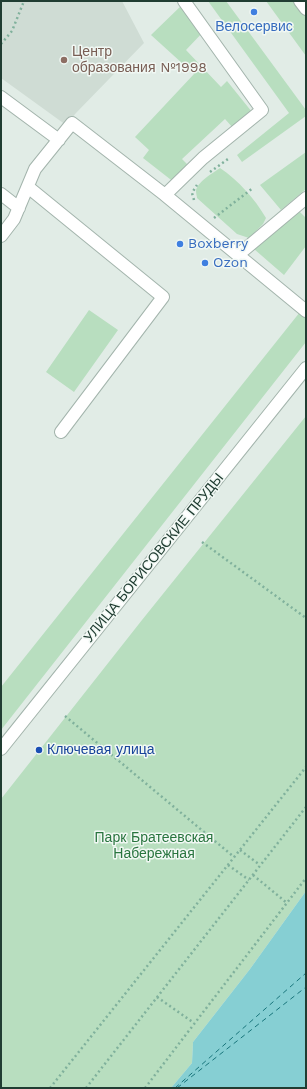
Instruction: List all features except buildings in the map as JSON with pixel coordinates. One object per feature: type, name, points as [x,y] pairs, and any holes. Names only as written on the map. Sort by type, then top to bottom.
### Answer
[{"type":"street","points":[[165,195],[203,158],[262,110],[184,1]]},
{"type":"street","points":[[300,1],[306,9]]},
{"type":"street","points":[[1,97],[59,140]]},
{"type":"street","points":[[1,236],[14,219],[35,169],[72,123],[165,195],[306,311]]},
{"type":"street","points":[[28,187],[163,297],[61,432]]},
{"type":"street","points":[[1,194],[19,208]]},
{"type":"street","points":[[238,255],[306,198]]},
{"type":"street","name":"УЛИЦА БОРИСОВСКИЕ ПРУДЫ","points":[[1,748],[306,368]]},
{"type":"path","points":[[1,44],[12,31],[24,1]]},
{"type":"path","points":[[204,176],[228,159]]},
{"type":"path","points":[[199,205],[194,200],[192,194],[200,181]]},
{"type":"path","points":[[203,226],[253,188]]},
{"type":"path","points":[[209,213],[219,222]]},
{"type":"path","points":[[202,542],[306,618]]},
{"type":"path","points":[[65,716],[234,857]]},
{"type":"path","points":[[50,1088],[306,767]]},
{"type":"path","points":[[86,1088],[306,807]]},
{"type":"path","points":[[240,850],[260,865]]},
{"type":"path","points":[[228,865],[249,880]]},
{"type":"path","points":[[253,875],[287,903]]},
{"type":"path","points":[[145,1088],[306,878]]},
{"type":"path","points":[[158,997],[194,1023]]},
{"type":"shaded area","name":"Центр образования №1998","points":[[1,1],[122,1],[144,43],[66,125],[1,78]]},
{"type":"green space","points":[[208,1],[226,1],[306,110],[306,116],[242,162],[237,155],[289,113]]},
{"type":"green space","points":[[266,1],[297,1],[306,13],[306,56]]},
{"type":"green space","points":[[185,2],[205,30],[186,50],[221,87],[227,81],[252,112],[233,128],[225,119],[182,159],[191,168],[175,183],[143,158],[149,150],[135,137],[194,74],[151,35]]},
{"type":"green space","points":[[306,152],[306,189],[281,210],[260,185]]},
{"type":"green space","points":[[220,168],[246,190],[266,218],[263,224],[249,238],[237,234],[197,198],[196,191],[199,184]]},
{"type":"green space","points":[[298,210],[306,218],[306,246],[284,275],[254,249]]},
{"type":"green space","points":[[89,310],[118,330],[74,392],[46,372]]},
{"type":"green space","points":[[300,312],[306,317],[306,342],[1,730],[1,687]]},
{"type":"green space","name":"Парк Братеевская Набережная","points":[[306,416],[306,891],[250,969],[193,1042],[192,1063],[171,1088],[1,1088],[1,799],[142,620]]},
{"type":"water","points":[[306,891],[306,1088],[171,1088],[192,1063],[193,1042],[250,969]]},
{"type":"ferry route","points":[[175,1088],[306,973]]},
{"type":"ferry route","points":[[177,1088],[306,987]]},
{"type":"place","name":"Велосервис","points":[[254,12]]},
{"type":"place","name":"Центр образования №1998","points":[[64,60]]},
{"type":"place","name":"Boxberry","points":[[180,244]]},
{"type":"place","name":"Ozon","points":[[205,263]]},
{"type":"place","name":"Ключевая улица","points":[[39,750]]}]
